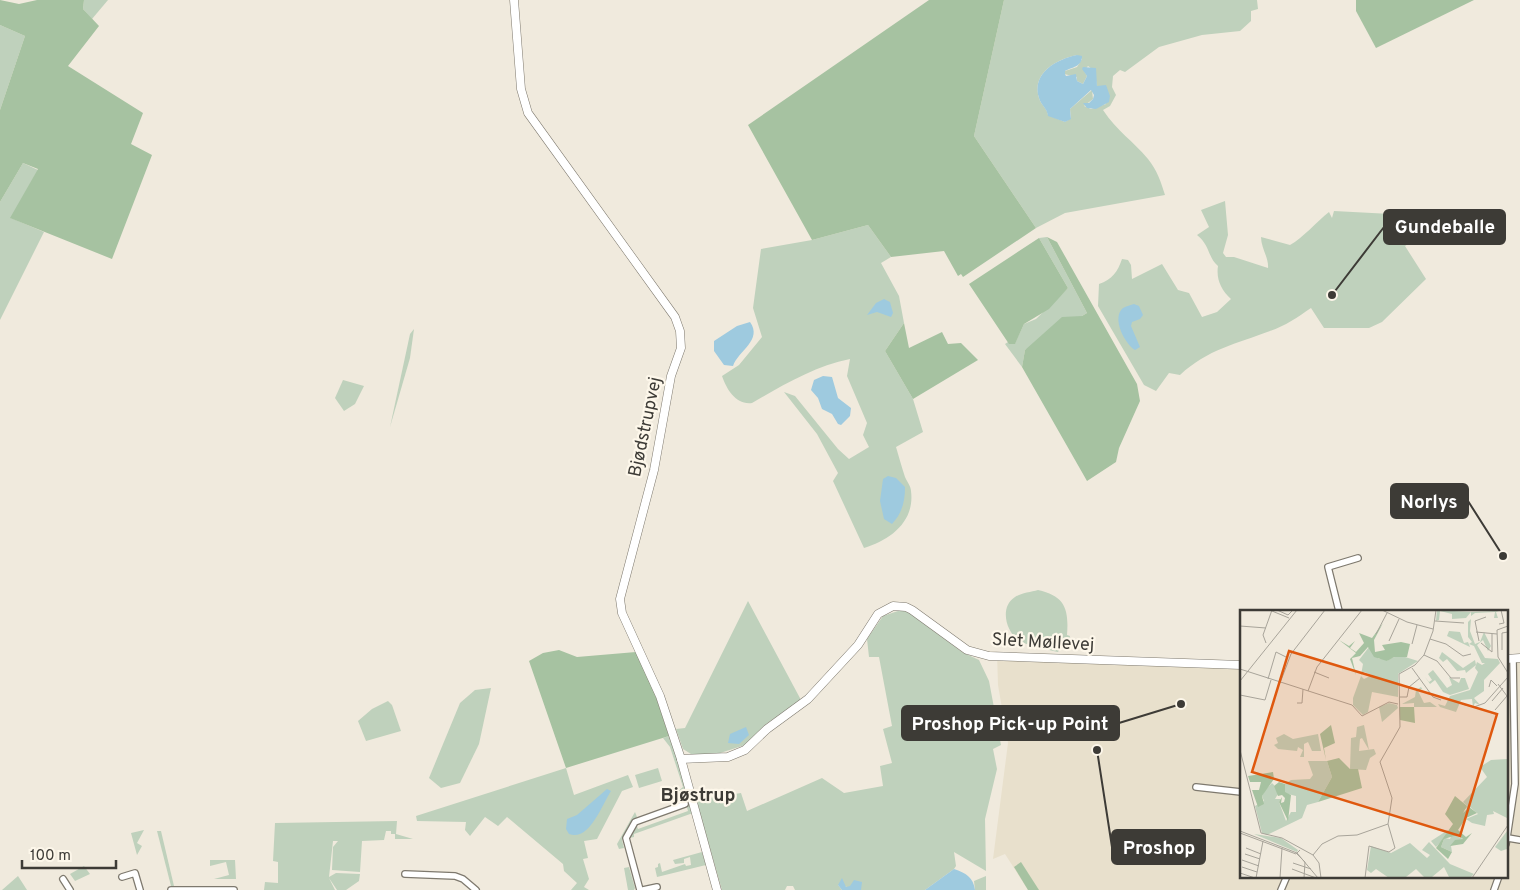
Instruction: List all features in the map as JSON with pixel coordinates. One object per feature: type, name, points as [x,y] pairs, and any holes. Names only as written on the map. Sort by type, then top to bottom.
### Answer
[{"type":"street","name":"Bjødstrupvej","points":[[514,0],[521,89],[528,113],[675,317],[680,331],[680,348],[671,376],[654,470],[620,599],[622,613],[660,696],[681,759],[717,890]]},
{"type":"street","points":[[1338,610],[1328,567],[1358,558]]},
{"type":"street","name":"Slet Møllevej","points":[[681,759],[728,757],[745,750],[767,729],[808,699],[858,646],[878,614],[893,606],[906,606],[967,650],[989,656],[1240,665]]},
{"type":"street","points":[[1508,833],[1514,784],[1513,658]]},
{"type":"street","points":[[1196,787],[1240,792]]},
{"type":"street","points":[[657,886],[642,890],[626,838],[635,822],[685,804]]},
{"type":"street","points":[[122,877],[135,873],[140,890]]},
{"type":"street","points":[[405,874],[455,876],[463,879],[476,890]]},
{"type":"street","points":[[1281,890],[1286,878]]},
{"type":"street","points":[[63,879],[70,890]]},
{"type":"street","points":[[171,890],[234,890]]},
{"type":"shaded area","points":[[997,653],[1240,662],[1240,878],[1508,878],[1508,655],[1520,655],[1520,890],[1028,890],[1005,854],[993,859],[1008,743],[998,685]]},
{"type":"green space","points":[[0,0],[19,4],[37,0],[84,0],[83,9],[99,26],[68,66],[143,113],[131,144],[152,155],[112,259],[10,218],[38,169],[23,163],[0,202],[0,110],[25,36],[0,25]]},
{"type":"green space","points":[[84,0],[108,0],[92,19],[83,9]]},
{"type":"green space","points":[[929,0],[1004,0],[974,136],[1036,228],[963,277],[961,274],[958,276],[944,251],[891,257],[868,225],[812,240],[748,125]]},
{"type":"green space","points":[[1004,0],[1257,0],[1258,9],[1251,11],[1251,21],[1240,31],[1202,35],[1159,47],[1125,72],[1120,70],[1113,76],[1112,87],[1116,95],[1110,106],[1103,110],[1151,163],[1165,195],[1065,213],[1036,228],[974,136]],"holes":[[[1077,55],[1082,59],[1077,67],[1065,71],[1064,74],[1077,77],[1077,81],[1083,84],[1087,76],[1084,71],[1088,66],[1096,72],[1097,86],[1100,87],[1106,104],[1091,109],[1084,106],[1093,99],[1092,90],[1070,109],[1071,118],[1065,122],[1048,115],[1039,98],[1038,89],[1042,74],[1054,64],[1069,57]]]},
{"type":"green space","points":[[1356,0],[1474,0],[1376,48],[1356,11]]},
{"type":"green space","points":[[0,25],[25,36],[0,110]]},
{"type":"green space","points":[[23,163],[38,170],[11,218],[44,232],[0,320],[0,202]]},
{"type":"green space","points":[[1225,201],[1228,235],[1223,253],[1226,257],[1234,257],[1268,268],[1261,237],[1290,245],[1329,212],[1332,218],[1334,211],[1391,214],[1429,230],[1405,246],[1426,279],[1382,322],[1369,328],[1324,328],[1311,308],[1281,327],[1212,353],[1180,375],[1169,373],[1156,391],[1144,385],[1098,306],[1099,284],[1108,280],[1114,274],[1122,259],[1128,260],[1131,265],[1132,279],[1162,264],[1178,290],[1189,293],[1202,317],[1217,312],[1231,299],[1224,292],[1220,284],[1218,266],[1197,235],[1209,227],[1201,210]]},
{"type":"green space","points":[[868,225],[891,257],[881,263],[899,296],[904,323],[885,351],[913,399],[923,432],[896,447],[905,477],[911,489],[911,502],[905,521],[891,535],[874,545],[864,548],[833,481],[838,473],[817,434],[784,392],[795,396],[838,449],[849,459],[869,447],[863,435],[867,423],[847,376],[850,359],[812,371],[752,403],[741,402],[733,396],[722,376],[739,365],[762,337],[753,308],[761,249],[812,240]]},
{"type":"green space","points":[[1047,237],[1087,313],[1025,350],[1022,367],[1005,344],[1008,342],[1015,343],[1024,324],[1036,319],[1068,288],[1039,238]]},
{"type":"green space","points":[[1047,237],[1057,242],[1137,384],[1140,401],[1119,448],[1116,462],[1087,481],[1022,367],[1025,350],[1062,317],[1082,316],[1087,313]]},
{"type":"green space","points":[[1039,238],[1068,288],[1049,309],[1024,324],[1015,344],[1009,344],[969,284]]},
{"type":"green space","points":[[904,323],[909,348],[942,332],[948,344],[961,343],[978,360],[913,399],[885,351]]},
{"type":"green space","points":[[414,329],[410,358],[390,427],[410,334]]},
{"type":"green space","points":[[343,380],[364,386],[355,404],[344,411],[335,398]]},
{"type":"green space","points":[[1038,590],[1060,600],[1066,611],[1067,635],[1070,636],[1069,640],[1064,642],[1058,652],[1020,641],[1011,632],[1006,620],[1007,607],[1010,601],[1020,594]]},
{"type":"green space","points":[[748,601],[801,700],[766,724],[745,745],[714,755],[691,754],[683,749],[676,729],[685,728]]},
{"type":"green space","points":[[901,610],[910,613],[962,652],[979,660],[989,681],[1001,745],[993,749],[997,769],[985,819],[986,871],[954,852],[956,866],[954,869],[925,890],[861,890],[838,885],[842,890],[795,890],[793,886],[787,886],[785,890],[722,890],[696,800],[741,793],[747,811],[822,778],[844,793],[883,786],[880,766],[892,763],[883,729],[892,726],[879,657],[869,657],[867,639],[883,616]]},
{"type":"green space","points":[[559,650],[577,657],[636,652],[655,694],[669,736],[566,768],[529,661],[543,653]]},
{"type":"green space","points":[[491,688],[479,744],[460,783],[441,788],[429,778],[460,703],[475,690]]},
{"type":"green space","points":[[388,701],[392,705],[401,731],[366,741],[358,721],[372,709]]},
{"type":"green space","points":[[669,736],[676,749],[689,801],[681,801],[682,797],[676,793],[683,787],[670,747],[663,738]]},
{"type":"green space","points":[[566,768],[574,795],[628,775],[633,787],[622,791],[597,839],[584,841],[588,858],[583,859],[589,879],[584,887],[589,890],[571,890],[577,883],[564,871],[563,864],[507,817],[498,826],[485,817],[470,836],[465,830],[466,822],[417,821],[416,816]]},
{"type":"green space","points":[[658,768],[662,781],[639,788],[635,775]]},
{"type":"green space","points":[[676,793],[675,797],[671,798],[670,794]]},
{"type":"green space","points":[[691,802],[693,813],[634,834],[634,837],[629,838],[636,824],[638,829],[688,811],[686,804]]},
{"type":"green space","points":[[635,812],[637,817],[622,840],[624,848],[619,849],[617,844]]},
{"type":"green space","points":[[397,821],[396,834],[413,839],[395,839],[395,834],[391,834],[391,831],[386,831],[384,840],[362,841],[360,872],[332,870],[333,847],[338,841],[333,841],[329,877],[336,873],[360,874],[359,881],[346,890],[337,890],[329,878],[335,890],[264,890],[265,882],[278,883],[278,862],[273,861],[275,823]]},
{"type":"green space","points":[[144,830],[137,843],[142,846],[137,855],[131,833]]},
{"type":"green space","points":[[157,831],[161,831],[174,886],[171,886]]},
{"type":"green space","points":[[702,852],[706,865],[657,877],[655,868],[658,867],[658,864],[660,863],[662,872],[685,864],[686,866],[691,865],[690,857],[684,859],[684,863],[675,864],[673,860]]},
{"type":"green space","points":[[210,860],[235,860],[236,879],[214,879],[229,875],[226,862],[210,866]]},
{"type":"green space","points":[[1021,862],[1039,890],[1028,890],[1014,867]]},
{"type":"green space","points":[[84,866],[90,874],[75,881],[70,874]]},
{"type":"green space","points":[[629,867],[634,890],[628,890],[624,868]]},
{"type":"green space","points":[[18,876],[27,890],[2,890]]},
{"type":"green space","points":[[986,876],[986,890],[975,890],[974,881]]},
{"type":"water","points":[[1077,55],[1082,56],[1082,60],[1076,66],[1065,71],[1066,76],[1076,74],[1077,81],[1083,84],[1087,76],[1082,69],[1083,67],[1096,68],[1097,86],[1106,85],[1110,96],[1109,102],[1096,109],[1087,108],[1083,103],[1089,103],[1093,99],[1094,95],[1091,90],[1070,109],[1071,119],[1065,122],[1048,116],[1039,98],[1039,81],[1042,74],[1054,64]]},
{"type":"water","points":[[884,299],[890,302],[893,313],[891,317],[877,312],[867,315],[876,303]]},
{"type":"water","points":[[1134,304],[1139,306],[1143,315],[1140,319],[1132,322],[1131,326],[1140,347],[1135,350],[1124,337],[1118,318],[1123,308]]},
{"type":"water","points":[[750,322],[754,334],[752,340],[733,366],[724,365],[714,351],[714,341],[737,326]]},
{"type":"water","points":[[823,376],[832,377],[838,398],[851,408],[850,416],[841,425],[838,424],[832,414],[822,409],[818,398],[811,390],[814,380]]},
{"type":"water","points":[[888,476],[896,478],[905,487],[902,507],[892,524],[884,519],[880,501],[883,479]]},
{"type":"water","points":[[746,727],[749,735],[739,744],[728,743],[730,734]]},
{"type":"water","points":[[607,789],[611,791],[589,828],[583,833],[569,834],[566,829],[567,819],[577,815]]},
{"type":"water","points":[[954,869],[968,876],[973,882],[975,890],[925,890]]},
{"type":"water","points":[[842,878],[846,887],[850,886],[854,880],[862,882],[861,890],[842,890],[838,885]]},
{"type":"place","name":"Gundeballe","points":[[1332,295]]},
{"type":"place","name":"Norlys","points":[[1503,556]]},
{"type":"place","name":"Proshop Pick-up Point","points":[[1181,704]]},
{"type":"place","name":"Proshop","points":[[1097,750]]},
{"type":"district","name":"Bjøstrup","points":[[698,796]]}]
